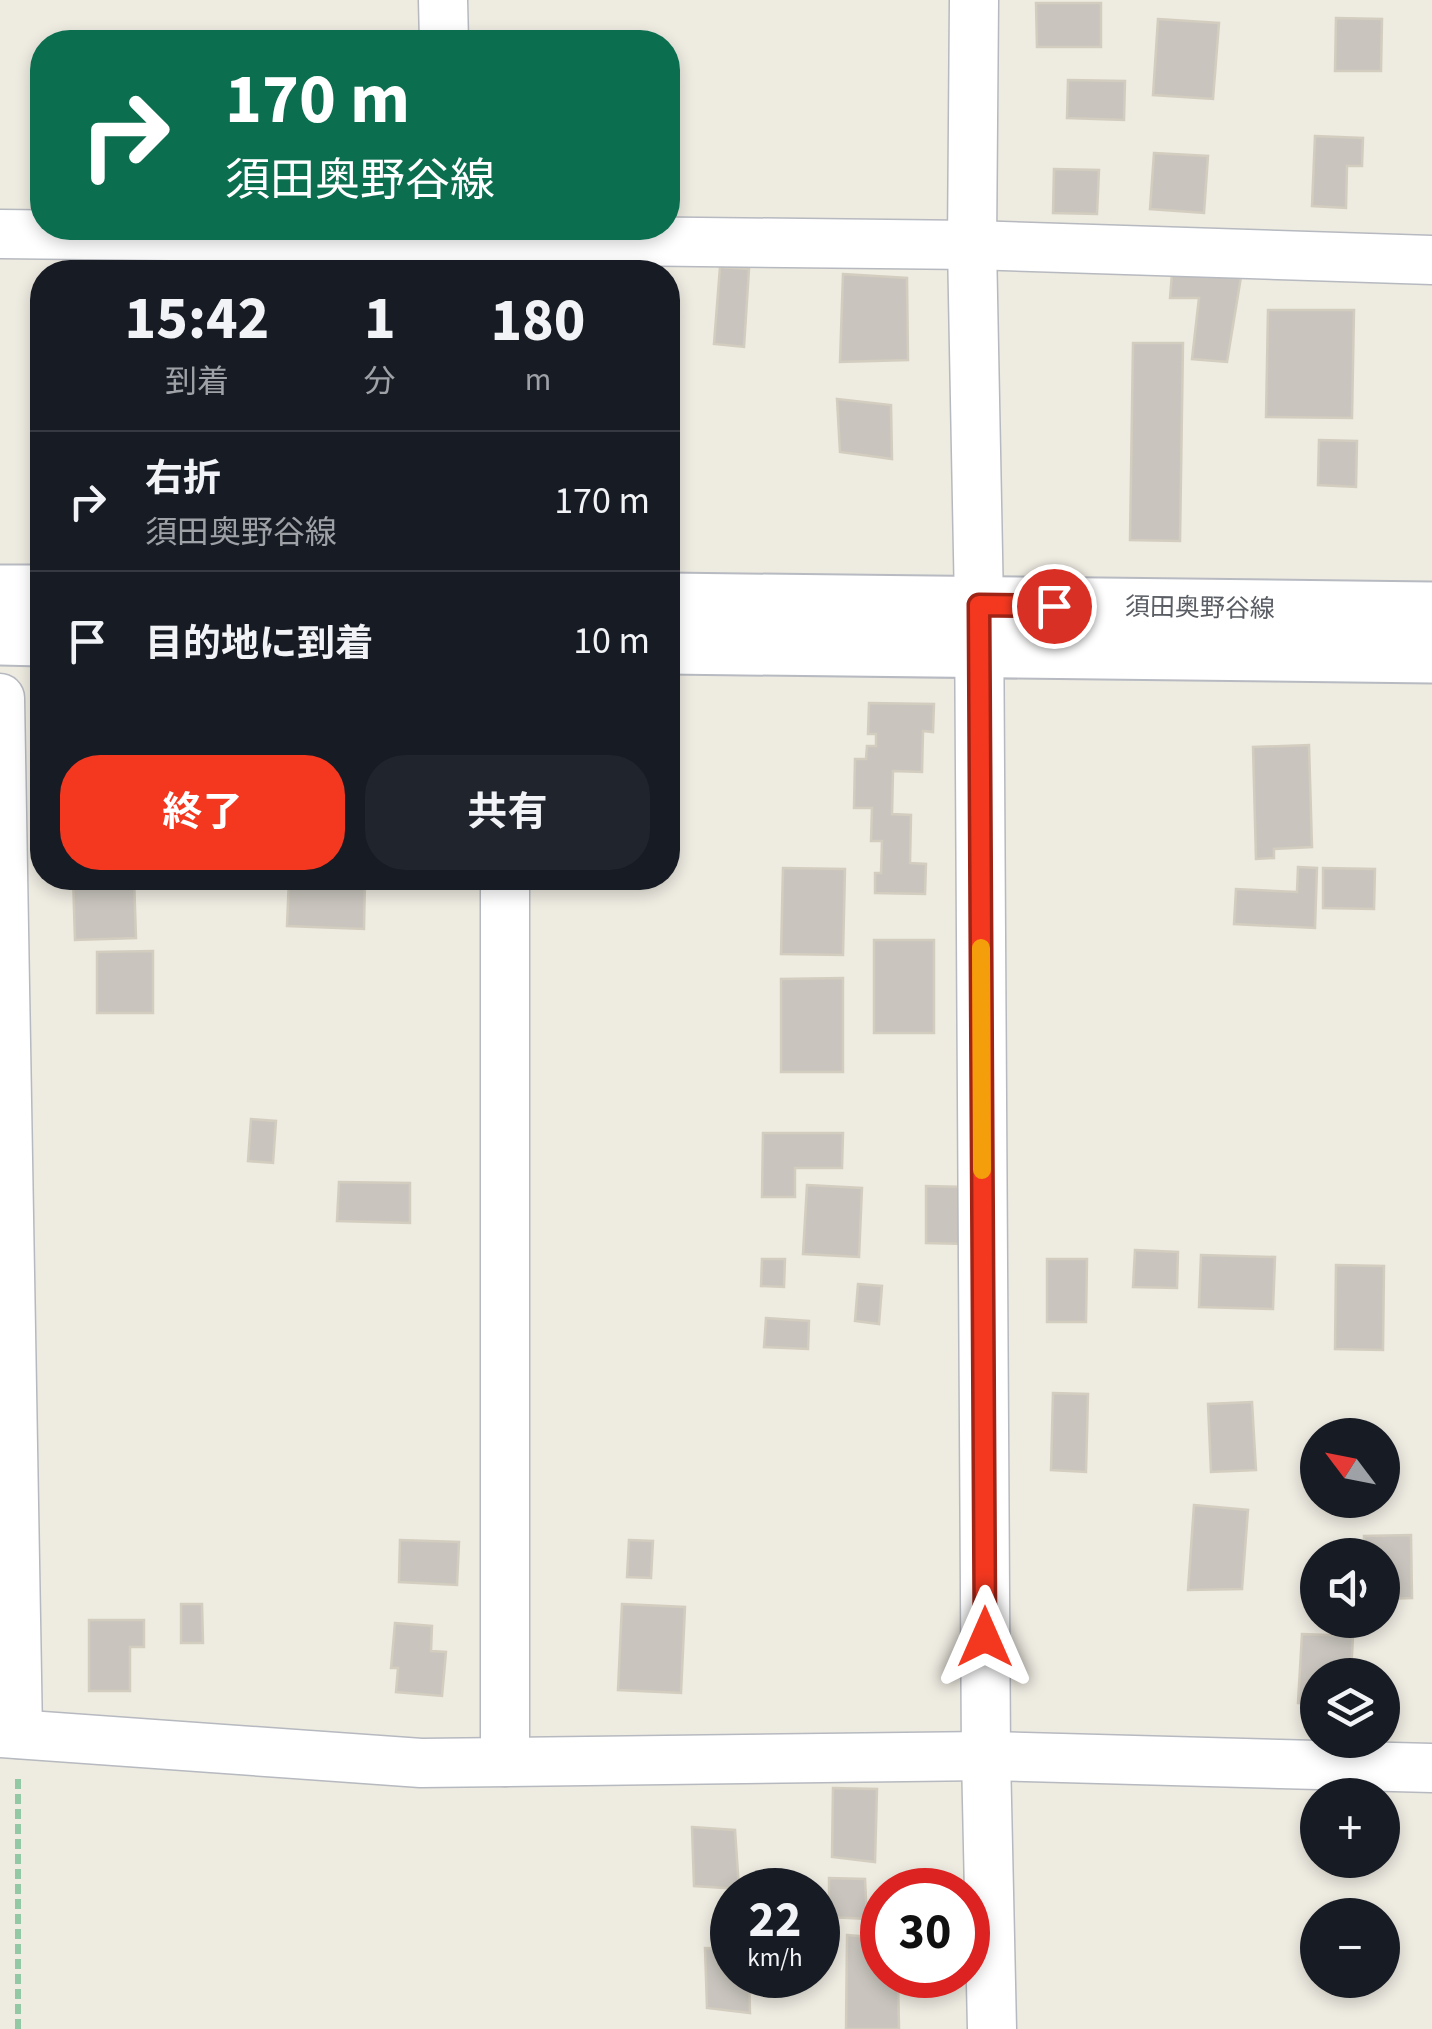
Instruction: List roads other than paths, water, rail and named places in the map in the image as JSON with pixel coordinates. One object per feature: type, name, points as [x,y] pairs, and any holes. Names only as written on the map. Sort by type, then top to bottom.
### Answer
[{"type":"main road","points":[[0,592],[30,593]]},
{"type":"main road","name":"須田奥野谷線","points":[[680,602],[979,628],[1432,655]]},
{"type":"main road","name":"須田奥野谷線","points":[[680,645],[979,628],[1432,610]]},
{"type":"main road","points":[[0,637],[30,638]]},
{"type":"street","points":[[443,0],[444,30]]},
{"type":"street","points":[[974,0],[972,245],[992,2029]]},
{"type":"street","points":[[0,234],[30,234]]},
{"type":"street","points":[[680,239],[1432,260]]},
{"type":"street","points":[[0,698],[9,1733],[421,1763],[986,1756],[1432,1768]]},
{"type":"street","points":[[505,890],[505,1762]]}]
